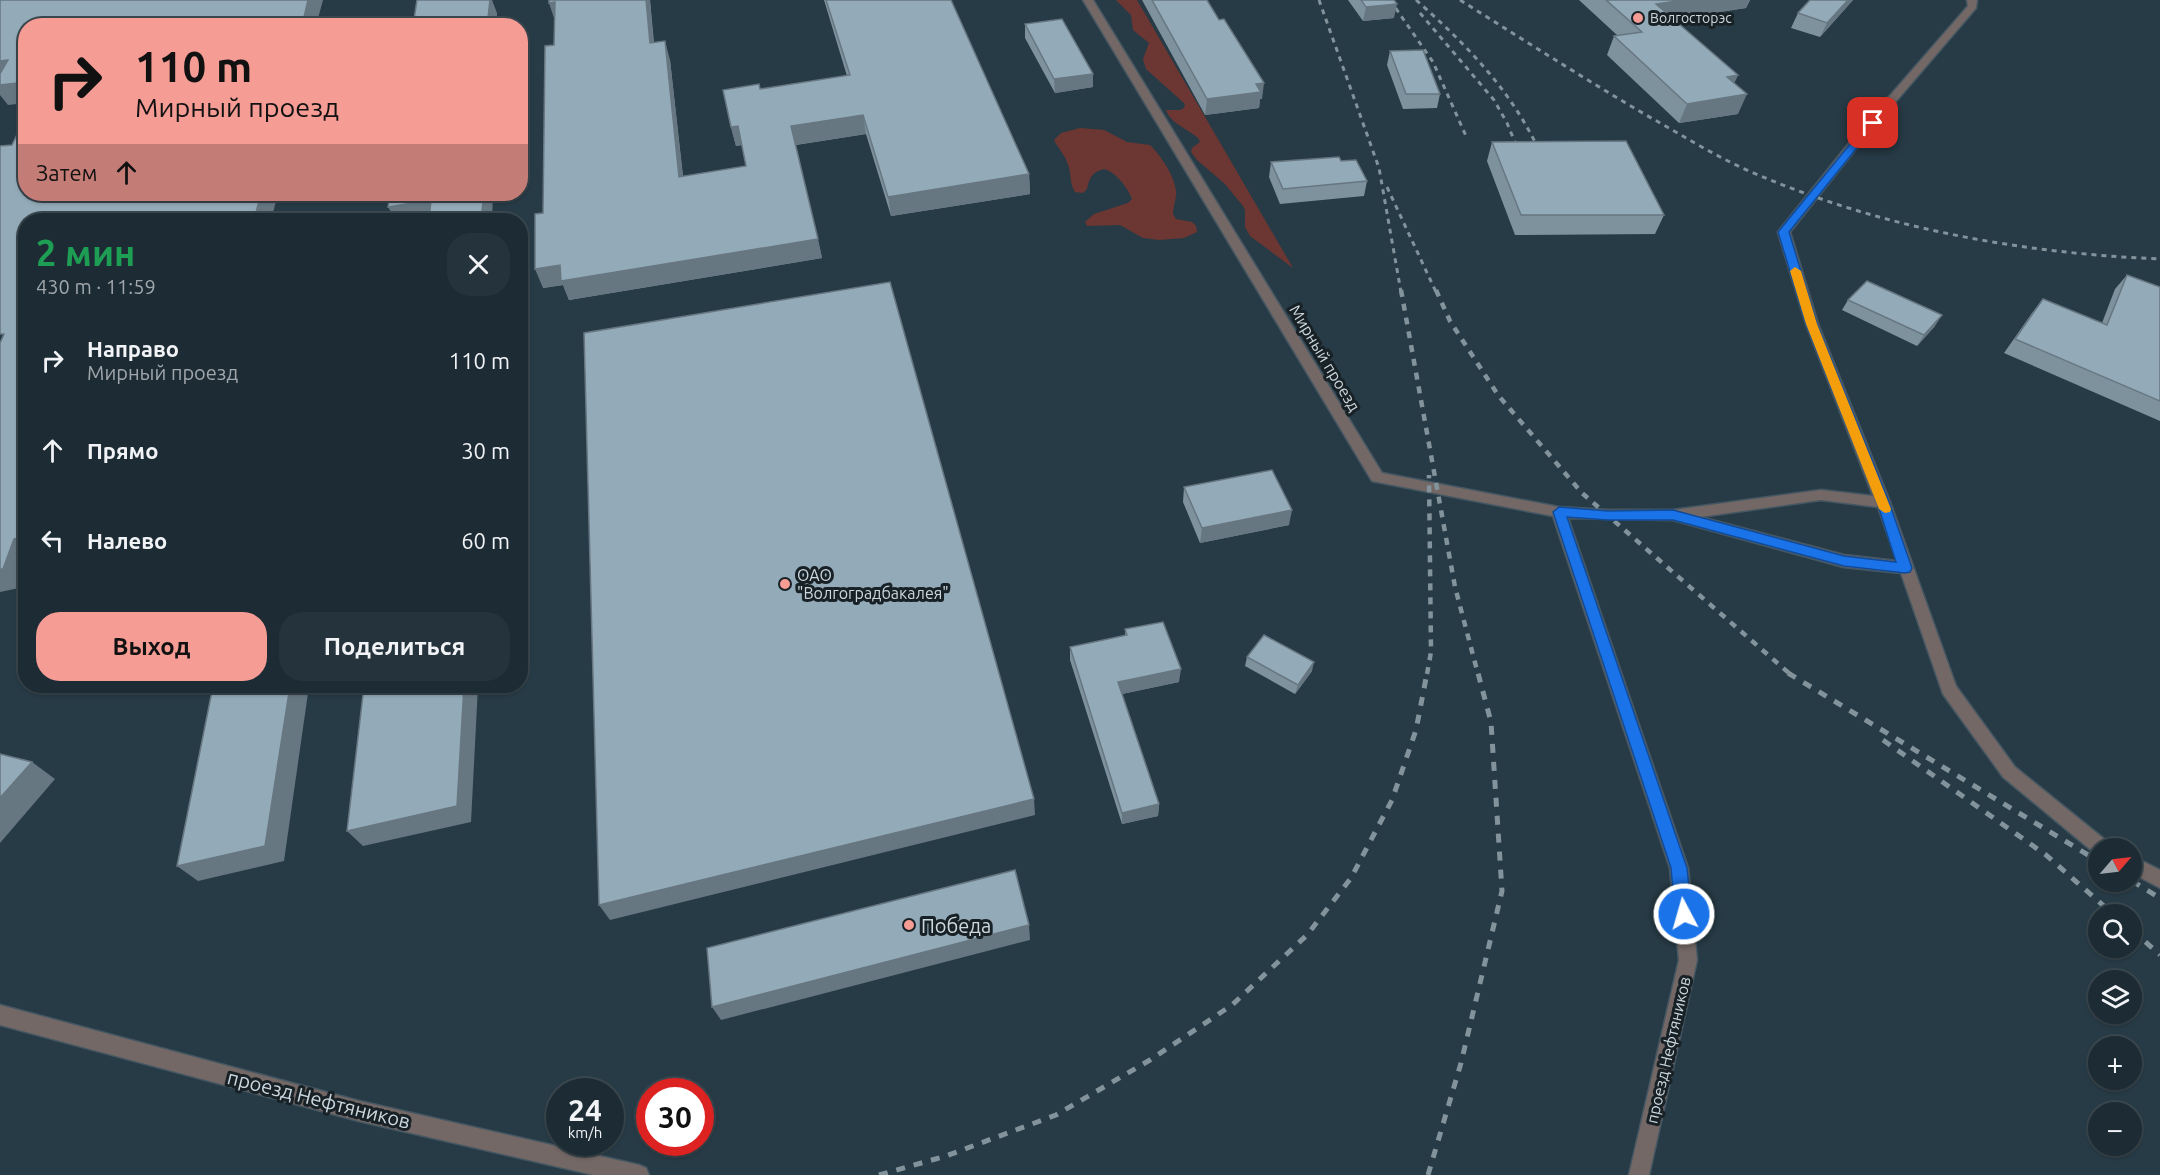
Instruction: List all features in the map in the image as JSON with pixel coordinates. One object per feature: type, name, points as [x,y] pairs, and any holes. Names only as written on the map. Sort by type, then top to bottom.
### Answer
[{"type":"street","name":"Мирный проезд","points":[[1088,0],[1377,477],[1559,512],[1673,515]]},
{"type":"street","points":[[1972,0],[1973,6],[1852,147],[1784,232],[1812,324],[1883,502],[1949,689],[2009,772],[2090,838]]},
{"type":"street","points":[[1673,515],[1821,495],[1883,502]]},
{"type":"street","name":"проезд Нефтяников","points":[[1559,512],[1679,868],[1688,960],[1639,1175]]},
{"type":"street","points":[[1673,515],[1844,561],[1905,568]]},
{"type":"street","points":[[2142,870],[2160,880]]},
{"type":"street","name":"проезд Нефтяников","points":[[0,1015],[359,1111],[639,1175]]},
{"type":"shaded area","points":[[1116,0],[1137,0],[1293,268],[1250,236],[1245,227],[1243,206],[1225,184],[1191,152],[1192,148],[1200,142],[1198,138],[1175,122],[1166,110],[1180,110],[1185,104],[1146,69],[1143,59],[1149,43],[1133,30],[1131,15]]},
{"type":"shaded area","points":[[1080,128],[1104,130],[1127,142],[1150,145],[1166,166],[1175,185],[1173,214],[1176,219],[1192,222],[1197,232],[1184,238],[1159,240],[1143,238],[1120,225],[1087,226],[1085,222],[1094,214],[1128,203],[1132,199],[1121,181],[1113,173],[1104,169],[1092,176],[1083,193],[1075,192],[1067,162],[1054,140],[1061,133]]},
{"type":"building","points":[[0,0],[308,0],[304,18],[18,18],[18,83],[0,85],[0,74],[8,60],[0,61]]},
{"type":"building","points":[[417,0],[490,0],[488,18],[414,18]]},
{"type":"building","points":[[549,0],[646,0],[650,43],[665,41],[679,177],[746,166],[738,126],[731,127],[723,90],[759,84],[760,89],[850,75],[826,0],[951,0],[1029,174],[888,197],[863,115],[791,126],[818,239],[561,281],[560,265],[535,269],[535,214],[543,213],[545,46],[554,45],[555,2],[549,3]]},
{"type":"building","points":[[1152,0],[1207,0],[1219,20],[1224,19],[1264,83],[1256,84],[1261,92],[1207,99]]},
{"type":"building","points":[[1361,0],[1394,0],[1397,4],[1366,7]]},
{"type":"building","points":[[1606,0],[1684,0],[1656,4],[1738,75],[1727,77],[1747,94],[1687,104],[1614,36],[1642,32]]},
{"type":"building","points":[[1810,0],[1848,0],[1827,23],[1798,13]]},
{"type":"building","points":[[1062,19],[1093,74],[1054,79],[1025,24]]},
{"type":"building","points":[[1423,50],[1440,94],[1406,94],[1390,51]]},
{"type":"building","points":[[18,132],[18,201],[259,201],[256,213],[18,213],[18,538],[14,539],[3,569],[0,569],[0,343],[4,334],[0,334],[0,146],[12,145]]},
{"type":"building","points":[[1626,141],[1664,215],[1521,215],[1492,142]]},
{"type":"building","points":[[1339,157],[1341,161],[1356,160],[1367,181],[1283,189],[1271,162]]},
{"type":"building","points":[[389,201],[425,201],[388,207]]},
{"type":"building","points":[[431,201],[483,201],[482,211],[487,211],[487,213],[430,213]]},
{"type":"building","points":[[2127,275],[2160,287],[2160,401],[2015,339],[2043,299],[2107,325]]},
{"type":"building","points":[[1867,281],[1942,315],[1924,335],[1848,300]]},
{"type":"building","name":"ОАО \"Волгоградбакалея\"","points":[[890,282],[1034,799],[599,905],[584,333]]},
{"type":"building","points":[[1272,470],[1292,510],[1202,528],[1184,487]]},
{"type":"building","points":[[1163,622],[1181,669],[1118,682],[1159,804],[1122,813],[1070,647],[1127,635],[1125,629]]},
{"type":"building","points":[[1264,635],[1314,662],[1298,685],[1247,657]]},
{"type":"building","points":[[212,693],[289,693],[265,846],[177,866]]},
{"type":"building","points":[[363,693],[464,693],[457,806],[347,831]]},
{"type":"building","points":[[0,754],[32,762],[0,798]]},
{"type":"building","points":[[1015,870],[1029,925],[712,1007],[707,948]]},
{"type":"railway","points":[[1319,0],[1379,168],[1401,292]]},
{"type":"railway","points":[[1390,0],[1433,62],[1466,136]]},
{"type":"railway","points":[[1416,0],[1454,35],[1504,91],[1531,134],[1542,157]]},
{"type":"railway","points":[[1460,0],[1599,87],[1697,144],[1749,171],[1798,191],[1899,222],[2002,244],[2054,251],[2160,259]]},
{"type":"railway","points":[[1420,13],[1494,100],[1507,123],[1521,157]]},
{"type":"railway","points":[[1387,187],[1436,292]]},
{"type":"railway","points":[[1401,290],[1455,587],[1478,674]]},
{"type":"railway","points":[[1436,290],[1450,321],[1498,395],[1582,493],[1790,674]]},
{"type":"railway","points":[[1427,674],[1431,652],[1429,475]]},
{"type":"railway","points":[[879,1175],[946,1156],[1056,1115],[1150,1060],[1232,1005],[1307,935],[1351,878],[1392,800],[1416,730],[1427,673]]},
{"type":"railway","points":[[1428,1175],[1461,1063],[1502,891],[1491,722],[1478,673]]},
{"type":"railway","points":[[1788,673],[2088,855]]},
{"type":"railway","points":[[1883,740],[2046,855],[2102,904]]},
{"type":"railway","points":[[2142,887],[2160,898]]},
{"type":"railway","points":[[2142,939],[2160,955]]},
{"type":"slow traffic","points":[[1795,271],[1812,324],[1885,509]]},
{"type":"place","name":"Волгосторэс","points":[[1638,18]]},
{"type":"place","name":"ОАО \"Волгоградбакалея\"","points":[[785,584]]},
{"type":"place","name":"Победа","points":[[909,925]]},
{"type":"route","points":[[1684,914],[1679,868],[1559,512],[1673,515],[1844,561],[1905,568],[1883,502],[1812,324],[1784,232],[1873,123]]}]
